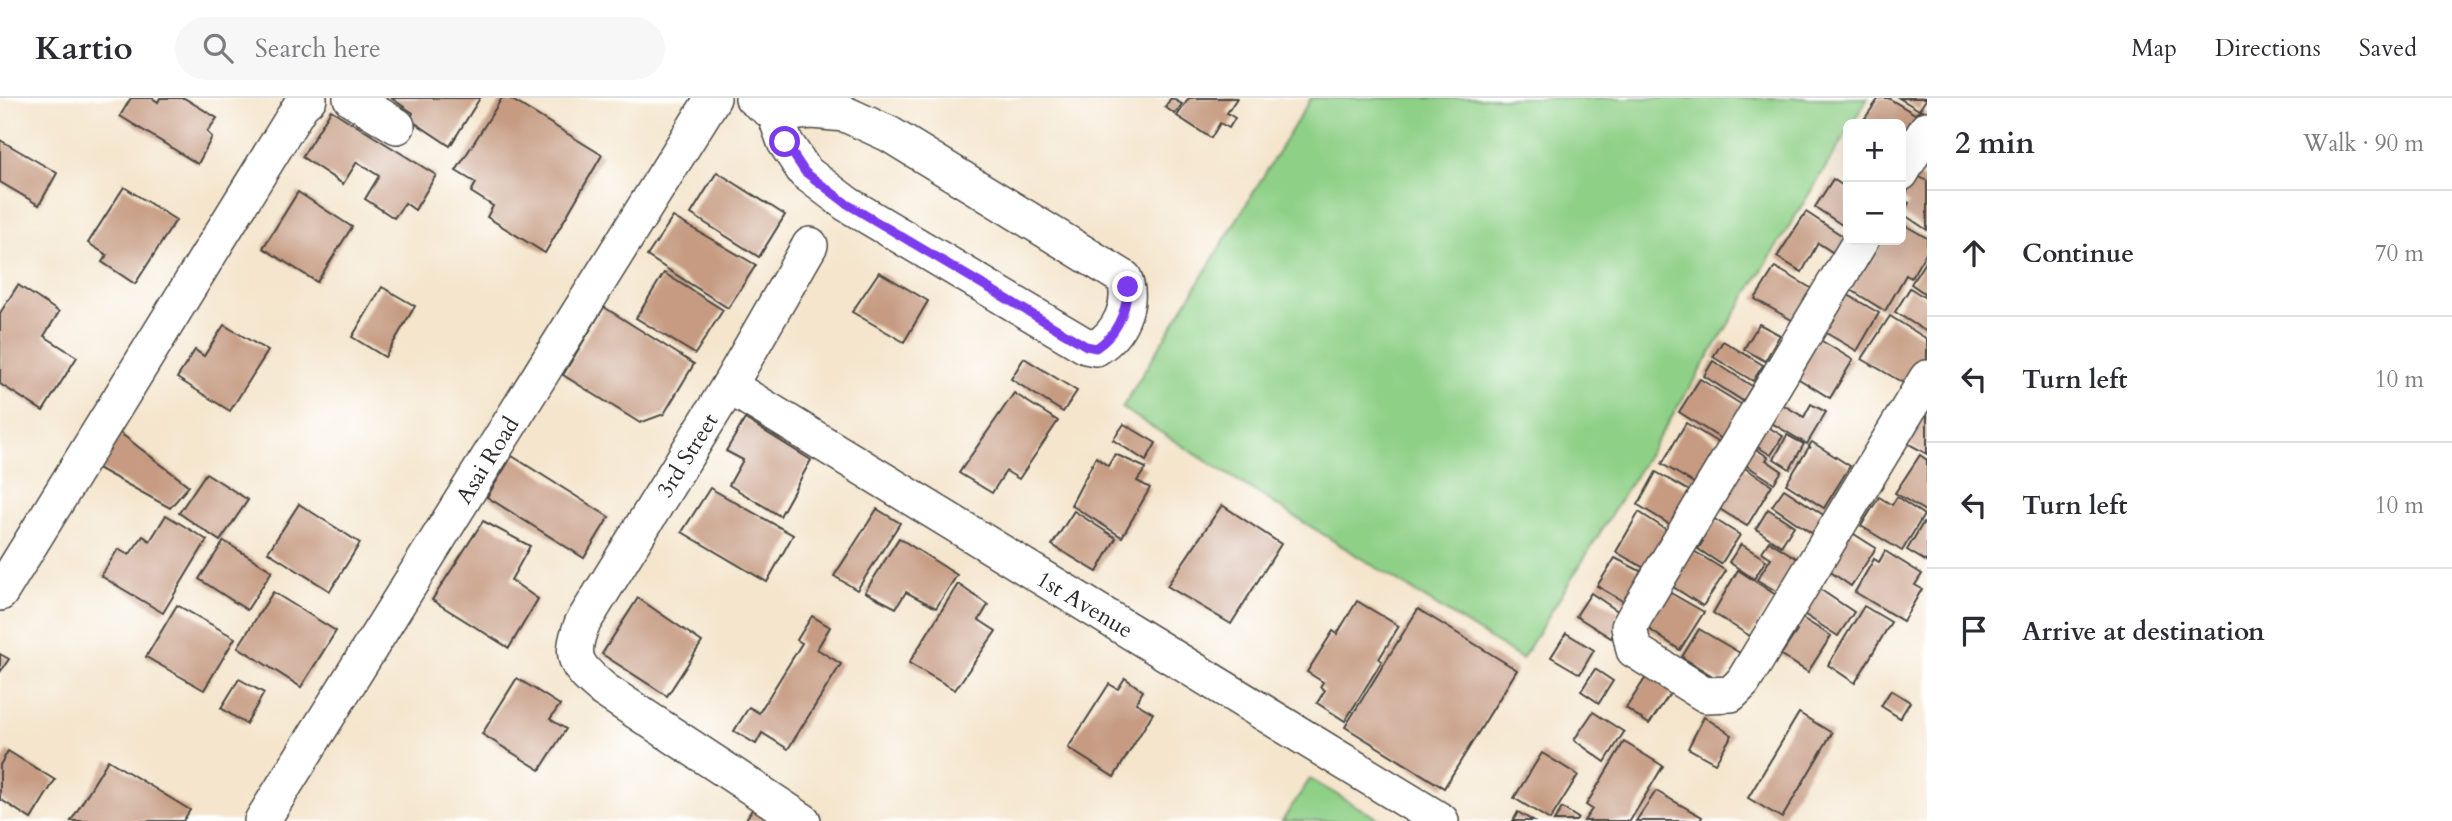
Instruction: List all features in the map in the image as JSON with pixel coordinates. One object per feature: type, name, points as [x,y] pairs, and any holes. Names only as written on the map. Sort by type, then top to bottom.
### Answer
[{"type":"street","points":[[0,593],[301,105],[309,98]]},
{"type":"street","points":[[351,98],[397,126]]},
{"type":"street","name":"Asai Road","points":[[262,821],[713,98]]},
{"type":"street","points":[[764,106],[845,114],[889,134],[1124,278],[1128,287],[1127,305],[1117,328],[1106,342],[1096,348],[1086,346],[847,204],[805,172],[764,106]]},
{"type":"street","points":[[1906,165],[1927,129]]},
{"type":"street","name":"3rd Street","points":[[803,821],[604,690],[579,665],[574,654],[582,624],[729,386],[810,245]]},
{"type":"street","points":[[1858,245],[1635,616],[1629,627],[1633,650],[1706,695],[1731,694],[1743,682],[1927,378]]},
{"type":"street","name":"1st Avenue","points":[[729,386],[1441,821]]},
{"type":"green space","points":[[1311,98],[1868,98],[1855,119],[1843,119],[1843,139],[1522,659],[1122,408]]},
{"type":"green space","points":[[1310,779],[1382,821],[1282,821]]},
{"type":"building","points":[[131,98],[152,98],[158,102],[160,98],[184,98],[217,118],[207,132],[212,137],[198,164],[120,116]]},
{"type":"building","points":[[391,98],[480,98],[450,146],[411,120],[413,113]]},
{"type":"building","points":[[502,98],[509,98],[602,155],[545,253],[487,217],[493,206],[471,192],[476,183],[456,171]]},
{"type":"building","points":[[1171,98],[1182,104],[1175,114],[1165,107]]},
{"type":"building","points":[[1189,98],[1237,98],[1227,113],[1235,118],[1229,128],[1220,123],[1211,138],[1177,116]]},
{"type":"building","points":[[1879,98],[1888,98],[1915,114],[1921,110],[1927,113],[1906,150],[1906,119],[1864,119]]},
{"type":"building","points":[[1899,98],[1927,98],[1919,110]]},
{"type":"building","points":[[331,110],[436,175],[415,210],[405,203],[394,218],[365,199],[379,176],[357,162],[343,184],[302,157]]},
{"type":"building","points":[[0,140],[57,173],[39,205],[0,182]]},
{"type":"building","points":[[717,172],[785,215],[759,257],[691,214]]},
{"type":"building","points":[[1918,176],[1927,181],[1927,230],[1906,216],[1909,203],[1906,201],[1906,193]]},
{"type":"building","points":[[1833,179],[1843,186],[1843,226],[1815,207]]},
{"type":"building","points":[[124,187],[176,220],[135,284],[102,262],[107,255],[88,243]]},
{"type":"building","points":[[298,192],[352,227],[317,282],[263,248]]},
{"type":"building","points":[[1806,212],[1843,236],[1843,245],[1850,245],[1843,259],[1818,243],[1802,272],[1777,257]]},
{"type":"building","points":[[673,217],[756,265],[728,308],[647,256]]},
{"type":"building","points":[[1906,226],[1927,238],[1927,251],[1911,278],[1906,275],[1885,311],[1848,288],[1872,245],[1906,245]]},
{"type":"building","points":[[1927,259],[1927,295],[1911,284]]},
{"type":"building","points":[[1775,267],[1816,291],[1797,323],[1755,299]]},
{"type":"building","points":[[879,272],[928,301],[904,342],[852,312]]},
{"type":"building","points":[[664,273],[723,310],[695,354],[636,318]]},
{"type":"building","points":[[18,285],[59,312],[44,336],[77,357],[43,411],[0,384],[0,313]]},
{"type":"building","points":[[382,287],[415,306],[385,357],[352,337]]},
{"type":"building","points":[[1910,288],[1927,299],[1927,332],[1895,312]]},
{"type":"building","points":[[1843,292],[1879,313],[1857,351],[1821,330]]},
{"type":"building","points":[[604,307],[694,364],[664,414],[640,423],[563,375]]},
{"type":"building","points":[[1890,316],[1927,339],[1927,364],[1912,388],[1862,359]]},
{"type":"building","points":[[1759,324],[1780,335],[1765,361],[1744,349]]},
{"type":"building","points":[[224,325],[268,351],[230,411],[177,378],[195,350],[204,356]]},
{"type":"building","points":[[1817,338],[1853,360],[1830,398],[1794,376]]},
{"type":"building","points":[[1723,341],[1763,365],[1753,381],[1713,357]]},
{"type":"building","points":[[1024,358],[1077,391],[1063,412],[1011,379]]},
{"type":"building","points":[[1713,361],[1752,386],[1743,401],[1704,376]]},
{"type":"building","points":[[1700,379],[1744,406],[1723,440],[1679,412]]},
{"type":"building","points":[[1014,393],[1058,421],[1019,479],[1006,471],[992,493],[959,473]]},
{"type":"building","points":[[1775,400],[1804,417],[1811,404],[1826,412],[1807,444],[1763,418]]},
{"type":"building","points":[[1927,406],[1927,454],[1905,442]]},
{"type":"building","points":[[745,419],[811,460],[780,516],[729,485],[743,460],[726,451]]},
{"type":"building","points":[[1758,421],[1783,436],[1771,455],[1746,440]]},
{"type":"building","points":[[1686,423],[1727,448],[1704,489],[1662,464]]},
{"type":"building","points":[[1124,424],[1156,443],[1146,461],[1113,440]]},
{"type":"building","points":[[115,429],[189,486],[170,508],[94,466]]},
{"type":"building","points":[[1787,435],[1804,444],[1790,469],[1774,459]]},
{"type":"building","points":[[1812,442],[1850,466],[1824,508],[1786,484],[1809,447],[1811,448],[1809,446]]},
{"type":"building","points":[[1747,443],[1768,457],[1766,460],[1782,471],[1774,483],[1736,459]]},
{"type":"building","points":[[1115,454],[1146,468],[1137,481],[1150,488],[1122,537],[1071,505],[1096,457],[1108,466]]},
{"type":"building","points":[[1920,455],[1927,460],[1927,512],[1895,493]]},
{"type":"building","points":[[512,456],[609,517],[584,558],[487,497]]},
{"type":"building","points":[[1735,462],[1772,485],[1747,526],[1710,503]]},
{"type":"building","points":[[1656,472],[1700,497],[1679,530],[1638,505]]},
{"type":"building","points":[[206,473],[248,500],[220,541],[179,513]]},
{"type":"building","points":[[710,488],[793,535],[767,582],[682,532]]},
{"type":"building","points":[[1784,489],[1825,516],[1813,534],[1772,506]]},
{"type":"building","points":[[1879,497],[1892,505],[1897,497],[1924,515],[1902,551],[1861,526]]},
{"type":"building","points":[[299,504],[360,543],[330,591],[268,552]]},
{"type":"building","points":[[1222,505],[1281,544],[1231,624],[1167,586]]},
{"type":"building","points":[[877,509],[900,523],[857,590],[834,576]]},
{"type":"building","points":[[1768,509],[1794,526],[1781,546],[1756,529]]},
{"type":"building","points":[[1074,511],[1116,538],[1097,572],[1052,545]]},
{"type":"building","points":[[1639,512],[1670,532],[1646,569],[1616,552]]},
{"type":"building","points":[[1703,512],[1740,535],[1721,564],[1698,549],[1703,541],[1690,533]]},
{"type":"building","points":[[166,515],[207,540],[163,613],[101,576],[118,549],[129,555],[143,536],[150,541]]},
{"type":"building","points":[[483,521],[530,546],[511,580],[538,599],[509,648],[432,600]]},
{"type":"building","points":[[1923,523],[1927,526],[1927,562],[1907,550]]},
{"type":"building","points":[[1846,529],[1876,548],[1851,586],[1822,566]]},
{"type":"building","points":[[899,538],[957,575],[936,608],[906,592],[896,608],[865,592]]},
{"type":"building","points":[[224,541],[272,571],[247,610],[199,579]]},
{"type":"building","points":[[1769,541],[1801,561],[1781,594],[1757,580],[1771,558],[1762,552]]},
{"type":"building","points":[[1741,544],[1766,560],[1754,579],[1729,562]]},
{"type":"building","points":[[1689,548],[1726,571],[1703,606],[1667,583]]},
{"type":"building","points":[[1885,551],[1922,574],[1915,585],[1922,589],[1903,621],[1855,592],[1874,559],[1879,562]]},
{"type":"building","points":[[1615,558],[1650,576],[1631,606],[1597,586]]},
{"type":"building","points":[[1738,570],[1776,595],[1750,636],[1713,613]]},
{"type":"building","points":[[958,584],[988,605],[979,620],[996,631],[955,690],[909,663]]},
{"type":"building","points":[[1815,586],[1854,612],[1838,636],[1799,611]]},
{"type":"building","points":[[273,592],[336,631],[301,687],[238,647]]},
{"type":"building","points":[[1669,592],[1704,612],[1680,650],[1646,627]]},
{"type":"building","points":[[1591,593],[1625,616],[1611,638],[1576,616]]},
{"type":"building","points":[[638,598],[702,642],[667,696],[602,654]]},
{"type":"building","points":[[1357,601],[1399,626],[1379,659],[1382,661],[1345,721],[1317,703],[1325,690],[1320,687],[1323,682],[1307,672],[1333,631],[1337,634]]},
{"type":"building","points":[[177,605],[235,638],[204,690],[146,657]]},
{"type":"building","points":[[1864,606],[1891,622],[1855,683],[1828,665]]},
{"type":"building","points":[[1418,609],[1517,670],[1444,788],[1345,727]]},
{"type":"building","points":[[1794,613],[1831,636],[1808,672],[1781,655],[1797,631],[1787,625]]},
{"type":"building","points":[[812,616],[830,627],[817,649],[841,664],[788,749],[762,733],[756,744],[734,731],[749,707],[759,713],[802,643],[797,640]]},
{"type":"building","points":[[1699,629],[1740,653],[1722,682],[1682,657]]},
{"type":"building","points":[[1566,633],[1594,650],[1580,674],[1551,657]]},
{"type":"building","points":[[0,654],[9,659],[0,672]]},
{"type":"building","points":[[1595,669],[1613,681],[1599,703],[1581,691]]},
{"type":"building","points":[[1650,671],[1674,688],[1649,724],[1626,708]]},
{"type":"building","points":[[517,678],[560,705],[550,719],[566,729],[540,770],[482,734]]},
{"type":"building","points":[[1125,678],[1143,691],[1136,703],[1153,713],[1114,777],[1068,748],[1109,684],[1118,689]]},
{"type":"building","points":[[239,679],[264,693],[246,724],[221,708]]},
{"type":"building","points":[[1891,690],[1910,702],[1900,718],[1881,706]]},
{"type":"building","points":[[1593,712],[1624,732],[1605,762],[1574,740]]},
{"type":"building","points":[[1799,713],[1832,733],[1782,818],[1748,798]]},
{"type":"building","points":[[1704,717],[1732,735],[1715,763],[1688,748]]},
{"type":"building","points":[[1624,742],[1663,766],[1630,821],[1584,821],[1592,809],[1586,805]]},
{"type":"building","points":[[8,751],[55,780],[31,819],[0,799],[0,765]]},
{"type":"building","points":[[1542,753],[1578,775],[1550,820],[1514,798]]},
{"type":"building","points":[[108,760],[190,810],[183,821],[71,821]]},
{"type":"building","points":[[1656,791],[1702,817],[1700,821],[1636,821]]},
{"type":"building","points":[[756,803],[785,821],[745,821]]},
{"type":"building","points":[[1562,808],[1578,818],[1576,821],[1554,821]]},
{"type":"building","points":[[1518,812],[1533,821],[1513,821]]},
{"type":"route","points":[[785,142],[805,172],[847,204],[1086,346],[1096,348],[1106,342],[1117,328],[1127,305],[1128,287]]}]
